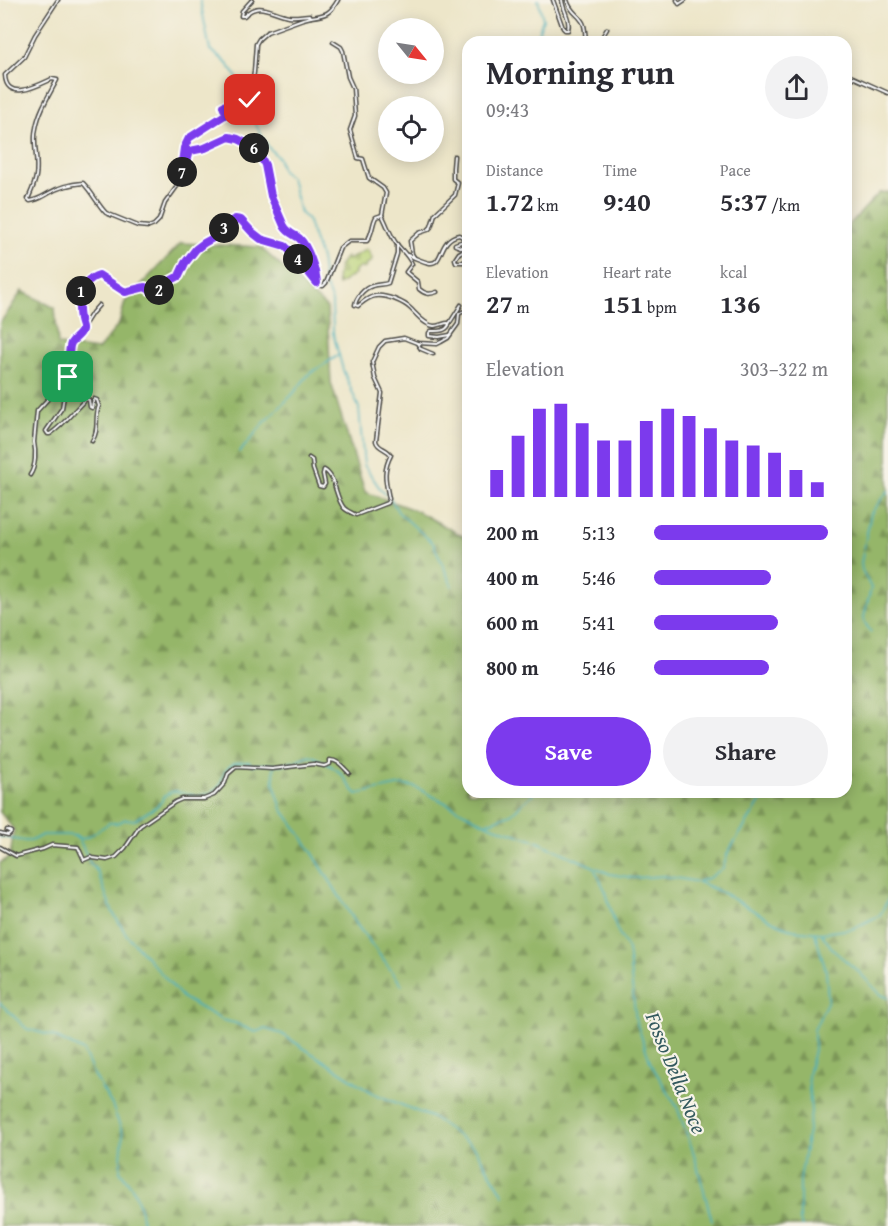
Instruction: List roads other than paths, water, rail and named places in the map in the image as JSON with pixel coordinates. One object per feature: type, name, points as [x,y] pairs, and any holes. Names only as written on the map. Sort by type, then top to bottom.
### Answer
[{"type":"street","points":[[58,0],[35,35],[24,57],[5,75],[8,86],[19,91],[52,79],[57,80],[41,110],[36,128],[34,140],[36,177],[28,199],[38,200],[66,186],[83,183],[103,211],[134,225],[149,227],[159,220],[165,203],[178,185],[192,150],[205,148],[229,137],[238,139],[252,146],[259,153],[265,165],[271,196],[286,231],[300,239],[308,250],[317,283]]},
{"type":"street","points":[[252,0],[242,11],[241,16],[244,16],[248,10],[261,7],[288,16],[310,15],[311,17]]},
{"type":"street","points":[[182,172],[184,148],[189,138],[228,113],[242,110],[236,106],[224,109],[223,106],[250,100],[255,72],[256,44],[261,37],[267,32],[303,18],[331,12],[338,0]]},
{"type":"street","points":[[553,0],[563,28],[567,30],[569,20],[564,12],[562,0]]},
{"type":"street","points":[[567,0],[583,22],[585,36]]},
{"type":"street","points":[[677,0],[679,4],[685,0]]},
{"type":"street","points":[[603,36],[607,29]]},
{"type":"street","points":[[333,42],[343,51],[348,77],[353,88],[356,116],[350,130],[358,158],[363,159],[369,178],[387,193],[382,215],[397,244],[412,264],[406,272],[418,282],[419,289],[424,293],[436,292]]},
{"type":"street","points":[[852,77],[888,93]]},
{"type":"street","points":[[414,257],[410,241],[431,227],[435,214],[457,192],[458,183],[453,180],[454,156]]},
{"type":"street","points":[[83,327],[79,318],[79,296],[85,285],[95,276],[119,286],[125,292],[145,287],[150,290],[162,290],[168,282],[179,276],[185,263],[196,249],[235,219],[241,220],[261,239],[285,246],[317,283],[323,286],[340,248],[349,241],[367,241],[374,220],[382,215]]},
{"type":"street","points":[[407,255],[433,263],[439,258],[447,242],[454,236],[462,236]]},
{"type":"street","points":[[462,242],[455,245],[462,248]]},
{"type":"street","points":[[397,244],[398,254],[388,283],[369,287],[356,300],[355,305],[358,306],[366,300],[380,296],[405,304],[426,323],[434,326],[446,322],[448,324]]},
{"type":"street","points":[[462,252],[455,259],[456,262],[462,262]]},
{"type":"street","points":[[30,475],[34,464],[37,411],[64,384],[69,372],[70,345],[82,332],[83,327],[99,305]]},
{"type":"street","points":[[450,335],[434,337],[428,334],[431,331],[446,329],[461,305]]},
{"type":"street","points":[[309,458],[312,460],[319,486],[323,487],[325,483],[324,470],[329,472],[345,510],[356,515],[362,514],[387,502],[389,500],[385,483],[385,468],[391,455],[377,443],[382,393],[375,378],[372,362],[378,347],[385,341],[404,338],[417,343],[437,344],[450,335],[458,324],[459,314],[462,312]]},
{"type":"street","points":[[417,343],[422,350],[433,354]]},
{"type":"street","points":[[64,384],[62,408],[46,431],[48,434],[53,432],[86,399],[89,400],[92,408],[94,399],[97,400],[99,406],[96,412],[96,433],[92,441]]},
{"type":"street","points":[[0,847],[16,856],[52,845],[76,846],[80,849],[84,860],[91,856],[111,860],[125,848],[140,826],[182,798],[204,799],[214,795],[225,783],[228,774],[236,767],[272,769],[313,764],[328,765],[330,760],[334,760],[349,773]]},
{"type":"street","points":[[0,833],[9,835],[11,832],[8,830]]},
{"type":"waterway","points":[[200,0],[210,50],[232,71],[246,97]]},
{"type":"waterway","points":[[537,36],[543,19],[538,0]]},
{"type":"waterway","points":[[250,107],[257,127],[269,148],[278,157],[282,171],[291,178],[300,213],[307,219],[321,259],[324,282]]},
{"type":"waterway","points":[[326,287],[332,302],[333,333],[343,370],[359,408],[364,465],[381,490],[391,499],[398,512],[433,543],[452,586]]},
{"type":"waterway","points":[[240,452],[309,374],[339,355]]},
{"type":"waterway","points":[[871,632],[864,617],[871,588],[861,563],[871,513],[888,491]]},
{"type":"waterway","points":[[0,837],[31,841],[42,835],[66,835],[82,839],[109,823],[117,823],[126,819],[135,820],[157,806],[163,797],[171,792],[197,796],[212,793],[220,785],[225,771],[235,763],[282,764],[309,755],[327,763],[339,772],[357,794],[402,785],[415,787],[486,824],[536,841],[610,874],[634,878],[664,876],[698,882],[793,930],[821,933],[852,929],[880,915],[888,899]]},
{"type":"waterway","points":[[274,765],[274,784],[282,809],[306,842],[357,925],[402,985]]},
{"type":"waterway","points":[[487,823],[511,814],[528,798]]},
{"type":"waterway","points":[[699,881],[709,878],[723,868],[728,852],[763,798]]},
{"type":"waterway","points":[[74,836],[80,841],[90,863],[97,871],[113,913],[126,934],[183,998],[222,1020],[255,1032],[265,1029],[282,1034],[373,1093],[433,1118],[475,1148],[504,1195]]},
{"type":"waterway","name":"Fosso Della Noce","points":[[595,870],[606,892],[616,928],[628,950],[636,1021],[651,1064],[677,1107],[694,1154],[712,1221]]},
{"type":"waterway","points":[[802,1226],[800,1180],[811,1112],[808,1075],[814,1050],[814,1030],[828,1000],[826,971],[815,933]]},
{"type":"waterway","points":[[821,933],[834,951],[880,994],[888,998]]},
{"type":"waterway","points":[[0,1003],[27,1029],[53,1036],[83,1051],[112,1105],[123,1134],[120,1171],[135,1192],[143,1226]]}]
